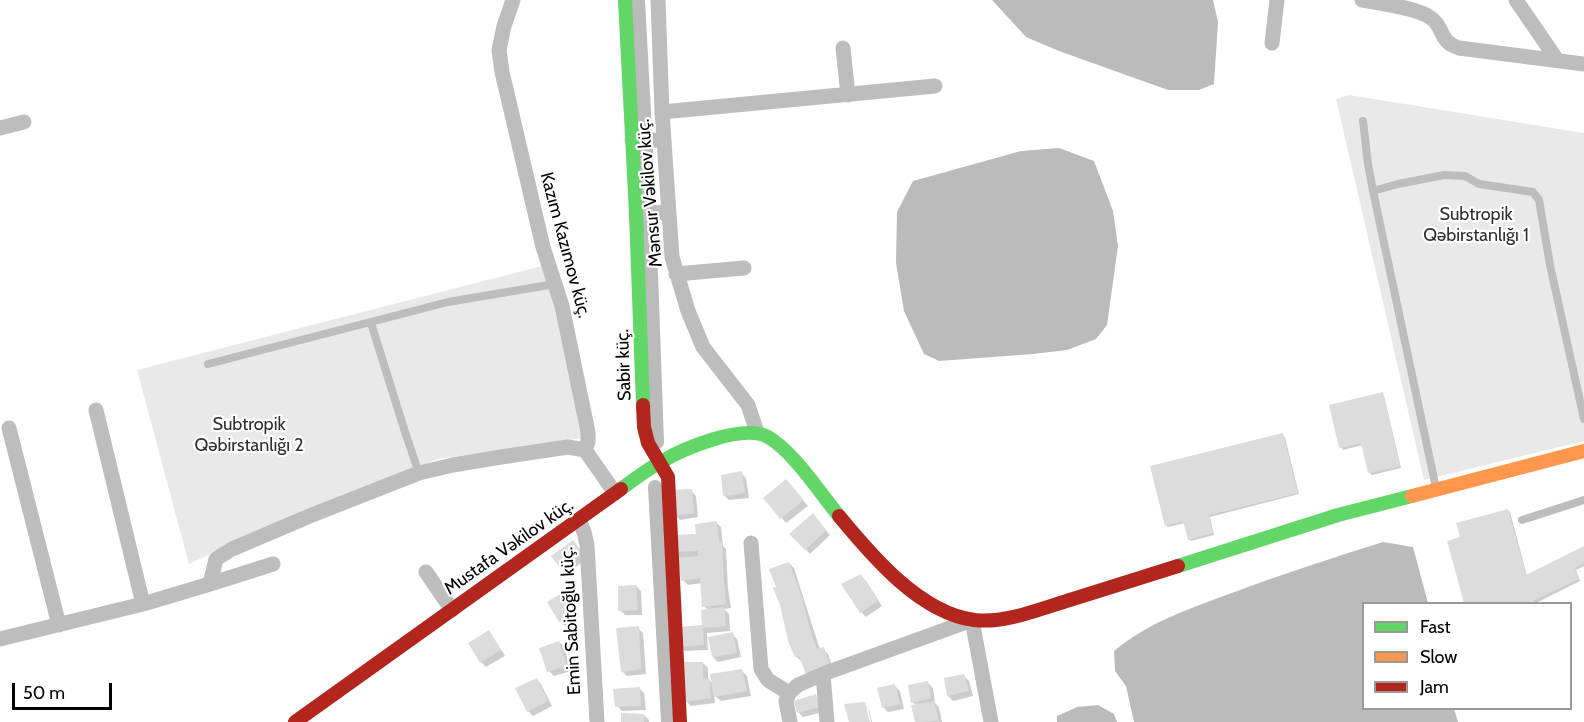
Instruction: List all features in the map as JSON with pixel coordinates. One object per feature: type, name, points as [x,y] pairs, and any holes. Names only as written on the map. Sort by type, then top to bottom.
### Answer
[{"type":"street","name":"Kazım Kazımov küç.","points":[[513,0],[499,50],[502,72],[543,247],[562,306],[588,432],[585,450]]},
{"type":"street","name":"Sabir küç.","points":[[625,0],[644,427],[648,443],[668,477],[680,722]]},
{"type":"street","name":"Mənsur Vəkilov küç.","points":[[658,0],[662,112],[672,257],[688,311],[703,347],[748,405],[757,432]]},
{"type":"street","points":[[1272,43],[1277,0]]},
{"type":"street","points":[[1362,0],[1423,7],[1439,26],[1444,39],[1459,48],[1584,64]]},
{"type":"street","points":[[1516,0],[1557,60]]},
{"type":"street","points":[[843,48],[848,94]]},
{"type":"street","points":[[662,112],[935,86]]},
{"type":"street","points":[[0,128],[24,122]]},
{"type":"street","points":[[632,140],[664,140]]},
{"type":"street","points":[[636,214],[669,212]]},
{"type":"street","points":[[676,274],[744,268]]},
{"type":"street","points":[[96,410],[143,604]]},
{"type":"street","points":[[9,428],[59,625]]},
{"type":"street","points":[[757,432],[771,439],[783,449],[840,517],[900,582],[934,606],[972,620]]},
{"type":"street","name":"Mustafa Vəkilov küç.","points":[[296,722],[660,462],[724,437],[757,432]]},
{"type":"street","points":[[210,584],[216,559],[232,549],[419,474],[453,465],[568,447],[585,450],[615,493]]},
{"type":"street","points":[[790,722],[786,700],[789,693],[798,685],[972,620],[1013,617],[1035,611],[1327,518],[1584,451]]},
{"type":"street","name":"Emin Sabitoğlu küç.","points":[[579,520],[587,545],[597,722]]},
{"type":"street","points":[[751,543],[760,669],[768,680],[789,693]]},
{"type":"street","points":[[0,639],[143,604],[273,564]]},
{"type":"street","points":[[426,572],[452,610]]},
{"type":"street","points":[[972,620],[991,722]]},
{"type":"street","points":[[823,674],[827,722]]},
{"type":"lane","points":[[1363,121],[1373,191],[1437,490]]},
{"type":"lane","points":[[1373,191],[1444,176],[1465,176],[1479,184],[1536,194],[1584,419]]},
{"type":"lane","points":[[208,364],[448,302],[555,284]]},
{"type":"lane","points":[[371,322],[419,474]]},
{"type":"lane","points":[[1522,520],[1584,500]]},
{"type":"green space","name":"Subtropik Qəbirstanlığı 1","points":[[1349,95],[1584,133],[1584,441],[1424,480],[1336,99]]},
{"type":"green space","name":"Subtropik Qəbirstanlığı 2","points":[[542,266],[557,310],[582,438],[439,459],[307,509],[189,564],[137,370]]},
{"type":"shaded area","points":[[992,0],[1213,0],[1218,22],[1214,84],[1199,90],[1168,90],[1059,51],[1026,37]]},
{"type":"shaded area","points":[[1059,148],[1094,161],[1113,211],[1118,246],[1107,325],[1096,339],[1067,350],[939,361],[924,354],[904,311],[896,263],[897,212],[913,181],[1021,151]]},
{"type":"shaded area","points":[[1383,542],[1413,547],[1428,602],[1362,602],[1362,710],[1454,710],[1458,722],[1134,722],[1126,686],[1115,671],[1114,651],[1140,632],[1169,618],[1286,573]]},
{"type":"shaded area","points":[[1098,705],[1114,714],[1117,722],[1057,722],[1057,716],[1077,707]]},
{"type":"building","points":[[1383,392],[1400,466],[1368,473],[1361,443],[1339,448],[1329,405]]},
{"type":"building","points":[[1283,433],[1298,493],[1209,515],[1213,533],[1188,540],[1183,521],[1165,526],[1150,466]]},
{"type":"building","points":[[742,471],[745,493],[723,496],[721,475]]},
{"type":"building","points":[[786,479],[804,500],[780,519],[763,498]]},
{"type":"building","points":[[692,489],[694,513],[673,516],[671,490]]},
{"type":"building","points":[[1508,509],[1526,575],[1584,546],[1584,563],[1575,568],[1579,579],[1530,602],[1464,602],[1447,541],[1460,537],[1456,523]]},
{"type":"building","points":[[813,513],[826,530],[805,550],[789,534]]},
{"type":"building","points":[[717,521],[719,543],[722,542],[726,604],[702,607],[700,578],[681,581],[678,558],[698,556],[698,551],[674,552],[673,535],[696,534],[695,524]]},
{"type":"building","points":[[573,540],[583,553],[561,569],[551,556]]},
{"type":"building","points":[[789,562],[817,649],[824,647],[831,669],[807,677],[799,656],[795,657],[788,641],[780,605],[773,588],[776,587],[769,569]]},
{"type":"building","points":[[861,574],[878,601],[860,613],[841,584]]},
{"type":"building","points":[[636,585],[638,610],[618,611],[618,586]]},
{"type":"building","points":[[562,593],[574,613],[559,622],[547,602]]},
{"type":"building","points":[[724,607],[726,626],[703,628],[704,645],[679,647],[678,627],[702,625],[701,610]]},
{"type":"building","points":[[639,626],[641,669],[621,672],[616,628]]},
{"type":"building","points":[[489,630],[501,650],[480,663],[468,643]]},
{"type":"building","points":[[733,632],[737,653],[712,657],[708,637]]},
{"type":"building","points":[[559,641],[567,666],[547,672],[539,648]]},
{"type":"building","points":[[683,662],[703,662],[703,679],[709,678],[711,698],[684,702]]},
{"type":"building","points":[[742,669],[747,691],[714,697],[710,674]]},
{"type":"building","points":[[964,674],[969,691],[947,696],[944,678]]},
{"type":"building","points":[[537,678],[548,701],[527,712],[515,688]]},
{"type":"building","points":[[928,681],[931,698],[911,703],[908,685]]},
{"type":"building","points":[[895,684],[900,704],[882,708],[877,688]]},
{"type":"building","points":[[640,687],[641,706],[615,707],[613,689]]},
{"type":"building","points":[[816,694],[820,707],[797,713],[794,701]]},
{"type":"building","points":[[934,701],[939,721],[915,722],[911,705]]},
{"type":"building","points":[[865,702],[870,722],[849,722],[844,704]]},
{"type":"building","points":[[621,713],[644,714],[644,722],[621,722]]},
{"type":"waterway","points":[[638,0],[648,188],[657,442]]},
{"type":"waterway","points":[[655,487],[668,722]]},
{"type":"traffic: fast","points":[[625,0],[643,405]]},
{"type":"traffic: fast","points":[[621,489],[644,472],[682,451],[729,435],[757,434],[768,437],[787,452],[839,516]]},
{"type":"traffic: fast","points":[[1178,566],[1338,515],[1412,496]]},
{"type":"traffic: slow","points":[[1412,496],[1584,451]]},
{"type":"traffic: jam","points":[[643,405],[644,427],[648,443],[668,477],[680,722]]},
{"type":"traffic: jam","points":[[295,722],[621,489]]},
{"type":"traffic: jam","points":[[839,516],[882,565],[916,595],[954,615],[974,620],[998,620],[1024,614],[1178,566]]}]
